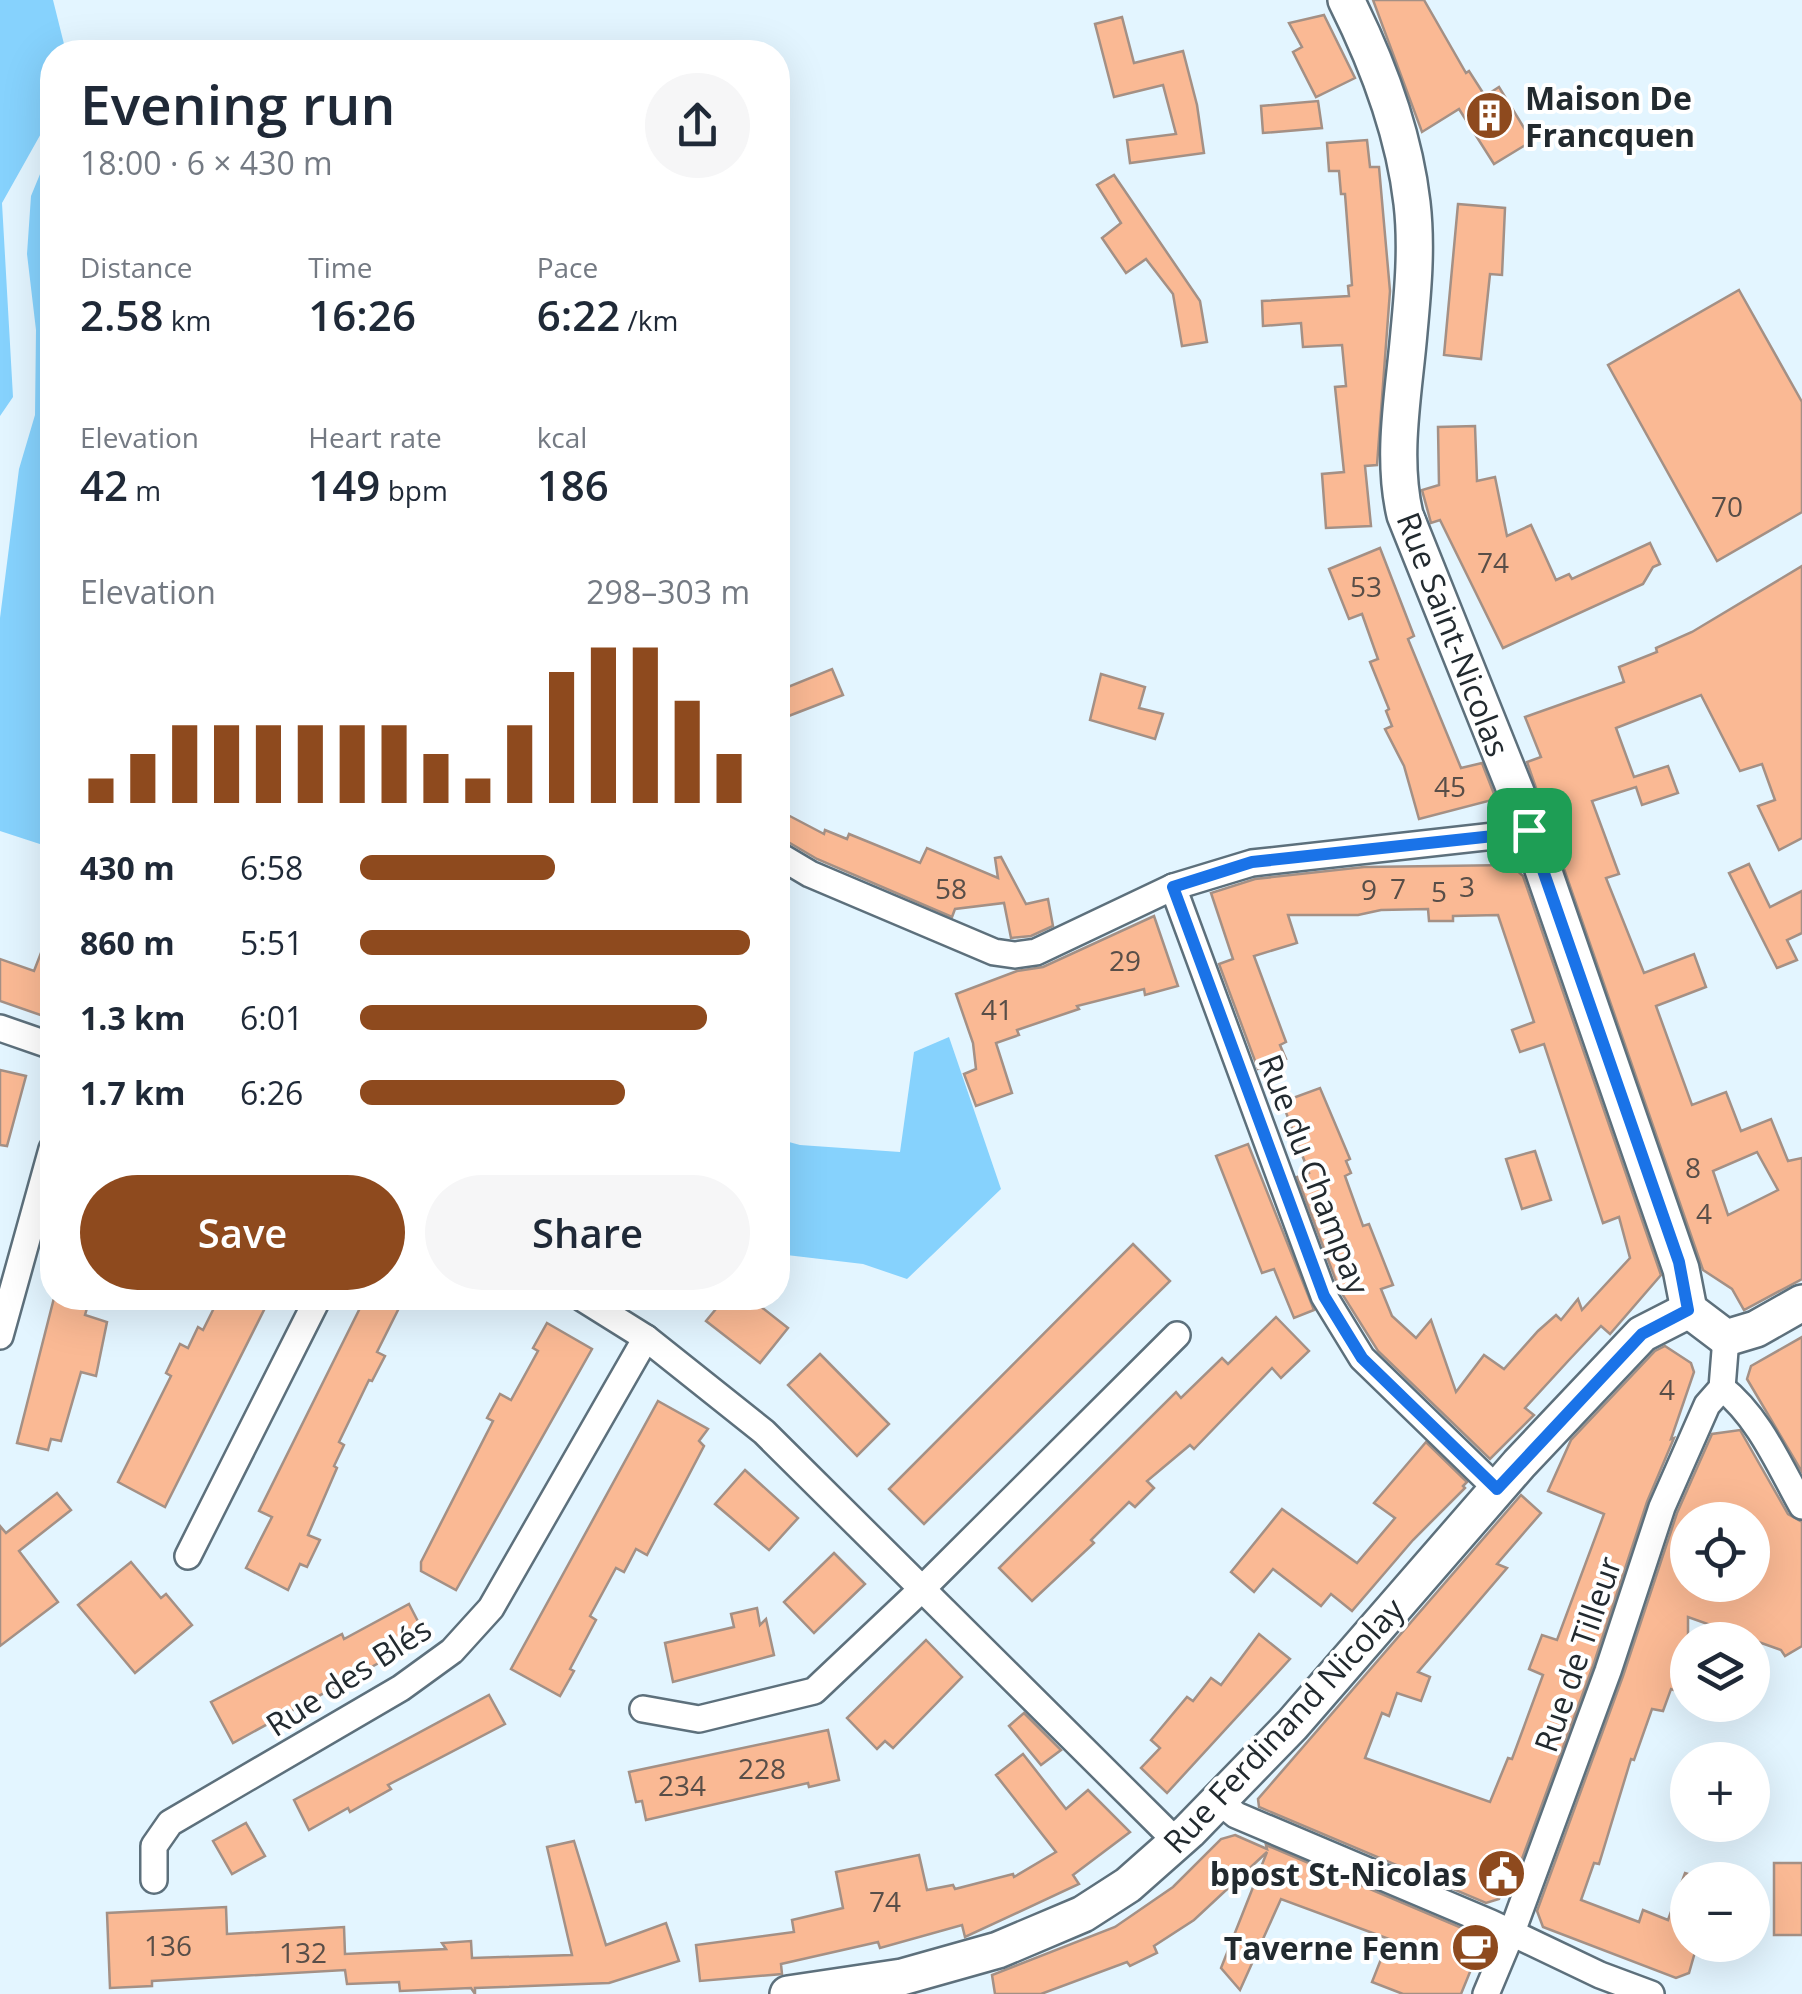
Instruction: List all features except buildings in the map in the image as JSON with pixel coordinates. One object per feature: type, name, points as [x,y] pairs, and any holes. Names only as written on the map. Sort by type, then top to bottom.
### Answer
[{"type":"street","name":"Rue Saint-Nicolas","points":[[1346,0],[1390,109],[1412,204],[1414,264],[1399,466],[1403,507],[1529,830],[1679,1262],[1688,1310]]},
{"type":"street","points":[[790,862],[888,909],[994,952],[1015,955],[1036,952],[1173,887],[1252,862],[1529,830]]},
{"type":"street","name":"Rue du Champay","points":[[1173,887],[1324,1296],[1339,1326],[1362,1358],[1497,1489]]},
{"type":"street","points":[[0,1028],[40,1042]]},
{"type":"street","points":[[0,1336],[40,1192]]},
{"type":"street","points":[[1688,1310],[1726,1338],[1756,1329],[1802,1303]]},
{"type":"street","points":[[188,1556],[312,1310]]},
{"type":"street","points":[[601,1310],[646,1338],[764,1432],[1177,1842]]},
{"type":"street","name":"Rue Ferdinand Nicolay","points":[[788,1994],[857,1989],[950,1965],[1042,1934],[1119,1892],[1220,1801],[1315,1699],[1497,1489],[1642,1334],[1688,1310]]},
{"type":"street","points":[[643,1710],[699,1719],[814,1691],[924,1588],[1177,1335]]},
{"type":"street","name":"Rue des Blés","points":[[154,1880],[154,1846],[170,1823],[401,1688],[452,1651],[491,1608],[646,1338]]},
{"type":"street","name":"Rue de Tilleur","points":[[1486,1994],[1608,1671],[1662,1507],[1707,1405],[1722,1388],[1726,1338]]},
{"type":"street","points":[[1722,1388],[1740,1402],[1754,1421],[1802,1506]]},
{"type":"street","points":[[1220,1801],[1236,1816],[1651,1994]]},
{"type":"shaded area","points":[[0,0],[53,0],[63,40],[40,40],[40,135],[2,203],[13,397],[0,416]]},
{"type":"shaded area","points":[[40,174],[40,844],[0,831],[0,618],[19,469],[35,415],[36,330],[27,254],[31,196]]},
{"type":"shaded area","points":[[949,1037],[1001,1189],[907,1279],[863,1264],[790,1255],[790,1142],[900,1152],[914,1052]]},
{"type":"place","name":"Maison De Francquen","points":[[1490,115]]},
{"type":"place","name":"bpost St-Nicolas","points":[[1502,1873]]},
{"type":"place","name":"Taverne Fenn","points":[[1475,1947]]},
{"type":"route","points":[[1529,830],[1679,1262],[1688,1310],[1642,1334],[1497,1489],[1362,1358],[1339,1326],[1324,1296],[1173,887],[1252,862],[1529,830]]}]
